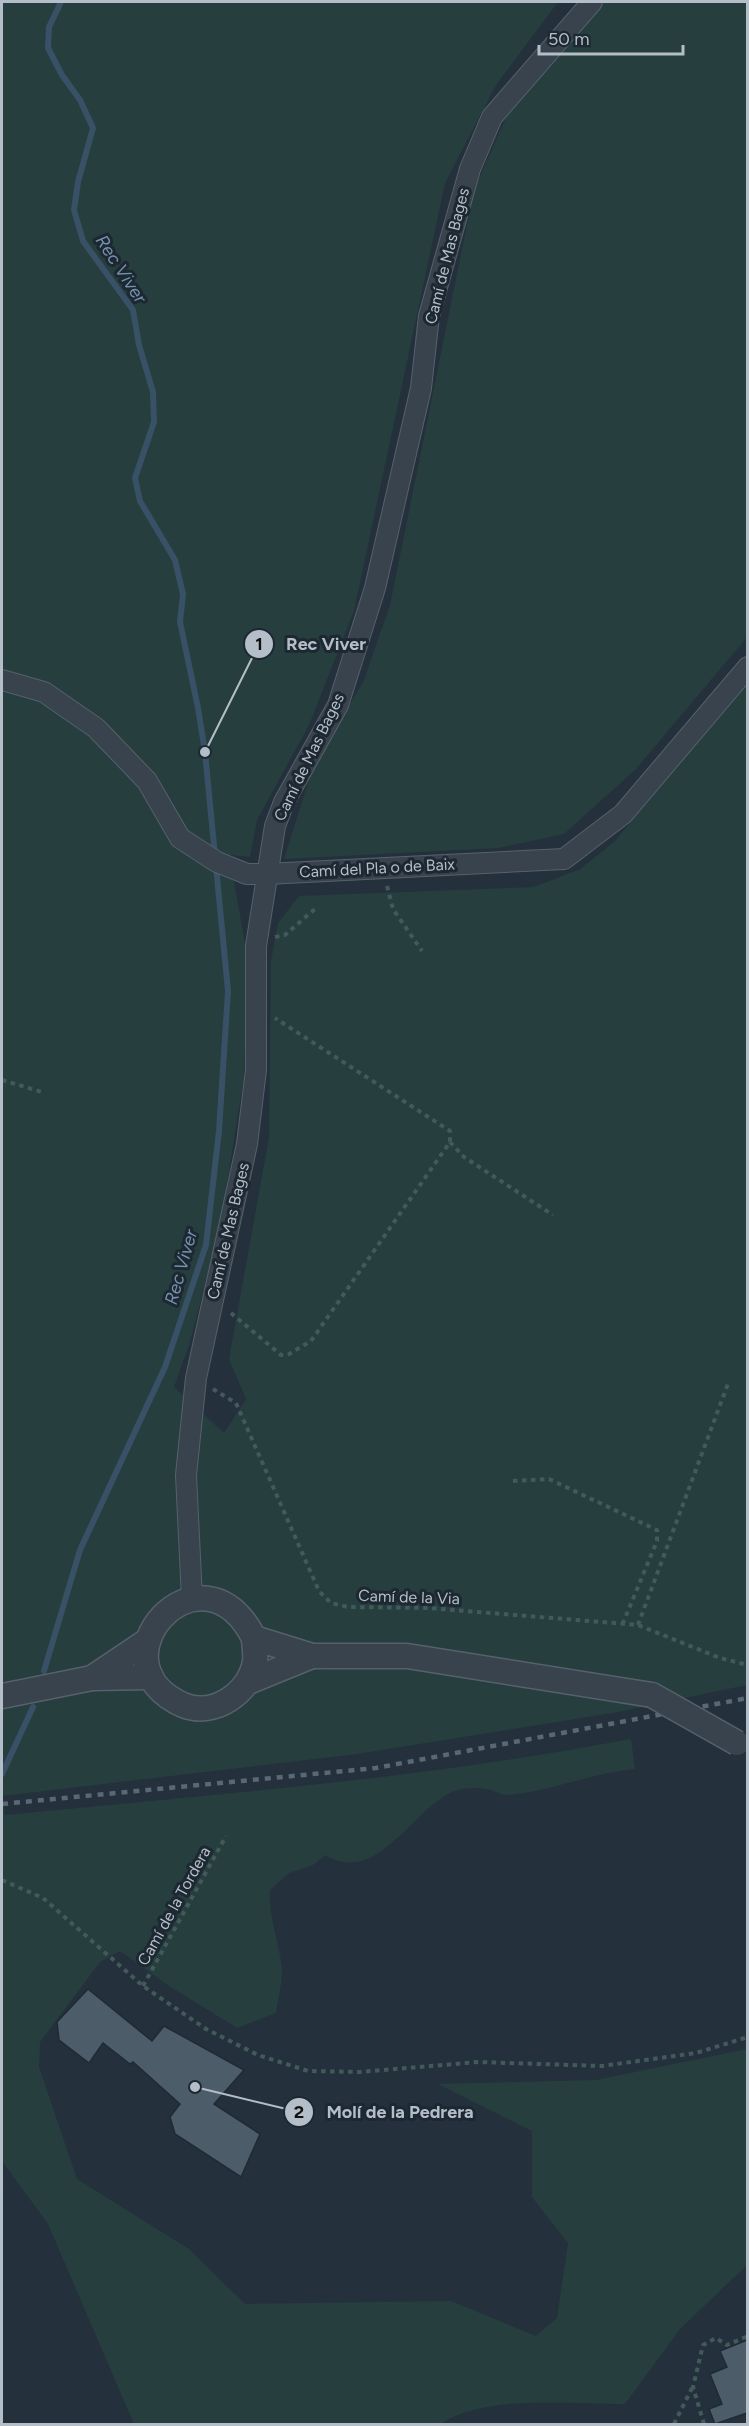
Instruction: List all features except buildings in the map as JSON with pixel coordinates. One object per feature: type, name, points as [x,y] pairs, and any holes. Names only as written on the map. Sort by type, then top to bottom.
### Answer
[{"type":"street","name":"Camí de Mas Bages","points":[[192,1599],[186,1475],[196,1378],[247,1144],[256,1070],[256,946],[263,899],[256,874],[284,802],[338,705],[375,588],[421,388],[429,316],[470,169],[492,117],[592,2]]},
{"type":"street","name":"Camí del Pla o de Baix","points":[[2,680],[44,692],[96,728],[147,781],[180,838],[217,862],[256,874],[564,859],[623,814],[747,667]]},
{"type":"street","points":[[248,1682],[255,1661],[254,1638],[245,1620],[231,1607],[212,1599],[192,1599],[172,1606],[156,1621],[147,1641],[146,1659],[151,1677],[166,1695],[186,1706],[210,1708],[231,1699],[248,1682],[312,1656]]},
{"type":"street","points":[[254,1638],[312,1656],[407,1656],[652,1695],[742,1747]]},
{"type":"street","points":[[92,1678],[147,1641]]},
{"type":"street","points":[[2,1696],[92,1678],[151,1677]]},
{"type":"path","points":[[382,868],[393,909],[422,951]]},
{"type":"path","points":[[263,899],[274,917],[274,947]]},
{"type":"path","points":[[274,937],[285,935],[316,908]]},
{"type":"path","points":[[230,1306],[231,1316],[281,1355],[289,1354],[311,1341],[450,1143],[450,1131],[271,1015],[270,1027]]},
{"type":"path","points":[[2,1080],[45,1093]]},
{"type":"path","points":[[450,1143],[464,1157],[553,1215]]},
{"type":"path","name":"Camí de la Via","points":[[196,1378],[236,1403],[319,1591],[331,1603],[348,1608],[429,1608],[638,1625],[720,1658],[747,1665]]},
{"type":"path","points":[[638,1625],[729,1382]]},
{"type":"path","points":[[513,1481],[549,1479],[657,1530],[657,1541],[623,1623]]},
{"type":"path","name":"Camí de la Tordera","points":[[143,1986],[226,1836]]},
{"type":"path","points":[[2,1880],[43,1898],[143,1986],[206,2029],[258,2055],[308,2071],[360,2072],[477,2062],[602,2066],[696,2053],[747,2037]]},
{"type":"path","points":[[674,2424],[693,2387],[703,2345],[716,2338],[727,2345],[747,2336]]},
{"type":"path","points":[[693,2387],[704,2424]]},
{"type":"green space","points":[[2,2],[558,2],[496,85],[445,183],[354,611],[309,725],[257,820],[250,857],[229,855],[248,959],[244,1077],[219,1233],[189,1345],[174,1387],[224,1433],[246,1399],[229,1359],[269,1137],[271,961],[278,923],[299,896],[534,887],[580,869],[614,842],[747,683],[747,1685],[613,1713],[357,1754],[2,1796]]},
{"type":"green space","points":[[601,2],[747,2],[747,637],[636,769],[564,834],[498,848],[284,859],[312,770],[364,680],[390,605],[474,190],[509,111],[575,38]]},
{"type":"green space","points":[[631,1739],[635,1769],[508,1795],[481,1788],[455,1791],[435,1803],[392,1843],[376,1854],[360,1861],[343,1862],[325,1855],[313,1865],[289,1873],[270,1890],[271,1910],[282,1970],[276,2013],[237,2028],[169,1986],[120,1951],[100,1962],[40,2042],[39,2067],[77,2179],[189,2249],[245,2304],[451,2301],[536,2336],[557,2318],[568,2243],[532,2197],[532,2131],[438,2084],[596,2080],[747,2049],[747,2265],[680,2329],[625,2404],[555,2402],[504,2404],[480,2408],[441,2424],[134,2424],[48,2224],[2,2161],[2,1796],[5,1815],[397,1775],[553,1753]]},
{"type":"waterway","name":"Rec Viver","points":[[44,1671],[80,1550],[165,1367],[206,1245],[219,1131],[228,991],[205,752],[180,622],[183,594],[175,560],[140,501],[135,478],[154,422],[153,392],[139,345],[133,310],[83,241],[74,210],[78,182],[93,128],[80,100],[62,75],[48,48],[49,27],[61,2]]},
{"type":"waterway","name":"Rec Viver","points":[[2,1774],[33,1707]]},
{"type":"railway","points":[[2,1804],[376,1768],[748,1698]]},
{"type":"place","name":"Rec Viver","points":[[205,752]]},
{"type":"place","name":"Molí de la Pedrera","points":[[195,2087]]}]
